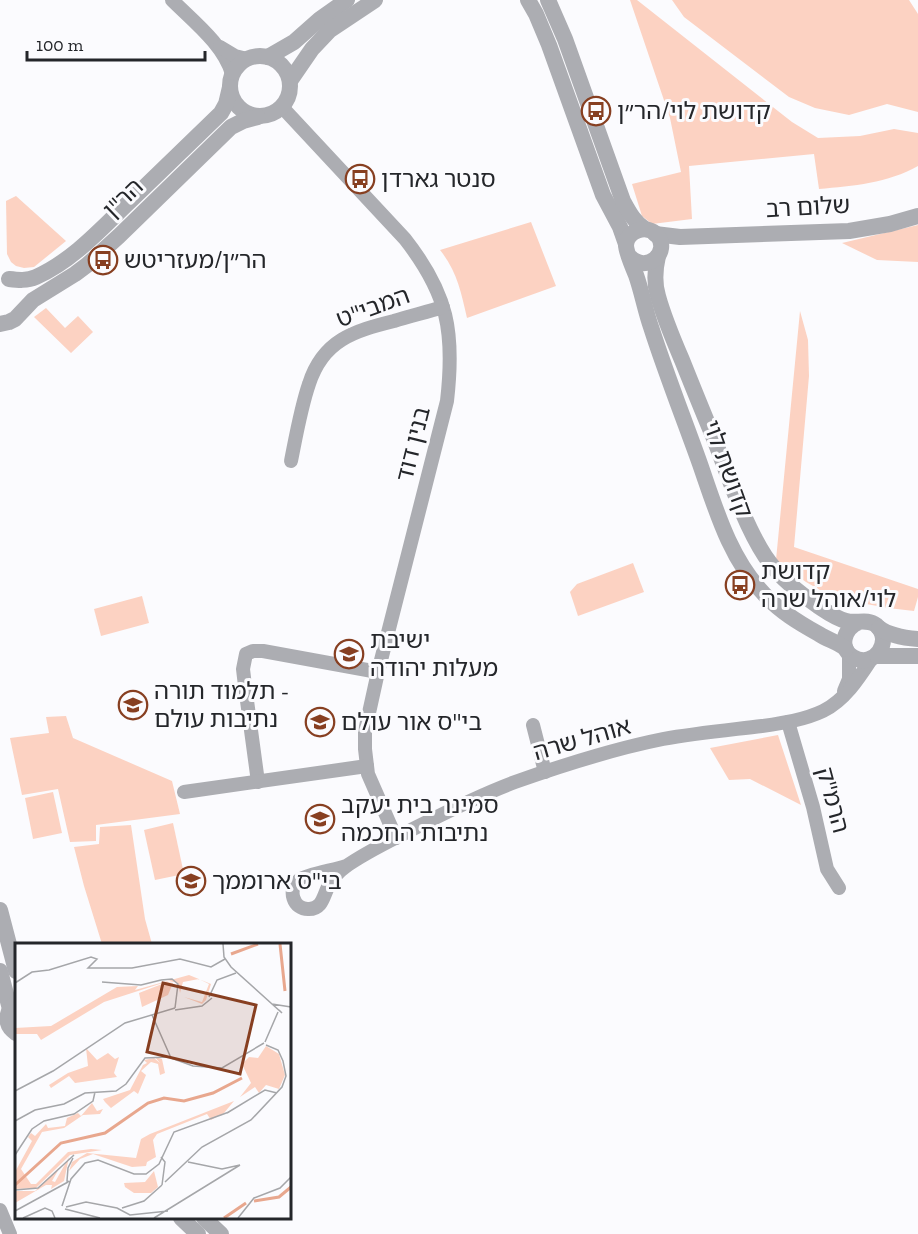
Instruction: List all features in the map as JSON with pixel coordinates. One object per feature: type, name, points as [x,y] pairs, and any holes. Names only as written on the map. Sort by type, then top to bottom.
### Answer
[{"type":"street","points":[[172,0],[226,57],[232,97],[244,112],[258,117],[271,114],[282,107],[289,95],[290,81],[287,73],[282,66],[268,57],[256,56],[247,59],[237,66],[231,80]]},
{"type":"street","points":[[268,57],[294,42],[346,0]]},
{"type":"street","points":[[290,81],[312,49],[330,30],[375,0]]},
{"type":"street","name":"קדושת לוי","points":[[528,0],[549,45],[603,195],[620,227],[651,327],[730,543],[753,582],[779,609],[797,622],[838,643],[848,652]]},
{"type":"street","points":[[548,0],[565,39],[623,201],[632,218],[650,231],[660,242],[659,254],[651,262],[644,264],[635,261],[628,250],[628,238],[638,230],[650,231]]},
{"type":"street","points":[[216,44],[236,56],[247,59]]},
{"type":"street","name":"הר\"ן","points":[[3,276],[20,280],[33,278],[48,271],[75,252],[221,113],[226,104],[231,80]]},
{"type":"street","name":"בנין דוד","points":[[282,107],[405,239],[428,271],[443,307],[450,345],[447,401],[365,731],[368,774],[396,838]]},
{"type":"street","name":"הר\"ן","points":[[1,324],[15,319],[33,300],[87,265],[231,128],[243,121],[258,117]]},
{"type":"street","name":"שלום רב","points":[[650,231],[671,236],[849,231],[890,224],[918,216]]},
{"type":"street","name":"שלום רב","points":[[659,254],[679,241],[699,236]]},
{"type":"street","name":"קדושת לוי","points":[[659,254],[655,272],[662,308],[745,515],[764,555],[783,578],[811,601],[835,617],[848,622],[859,622]]},
{"type":"street","points":[[3,276],[15,282],[22,294],[20,314]]},
{"type":"street","name":"המבי\"ט","points":[[291,461],[309,383],[326,353],[350,334],[443,307]]},
{"type":"street","points":[[842,696],[849,679],[848,652],[844,640],[850,627],[859,622],[872,623],[884,632],[895,636],[918,639]]},
{"type":"street","points":[[874,657],[880,652],[883,642],[879,628]]},
{"type":"street","points":[[258,782],[243,669],[246,654],[263,651],[378,672]]},
{"type":"street","points":[[848,652],[853,657],[862,660],[874,657],[918,656]]},
{"type":"street","name":"אוהל שרה","points":[[346,866],[458,806],[545,772],[664,739],[788,722],[813,715],[825,710],[842,696],[874,657]]},
{"type":"street","name":"הרמ\"ק","points":[[788,722],[813,807],[827,869],[839,888]]},
{"type":"street","points":[[533,725],[545,772]]},
{"type":"street","points":[[184,792],[367,766]]},
{"type":"street","points":[[0,910],[15,967]]},
{"type":"street","points":[[0,971],[9,1020]]},
{"type":"street","points":[[182,1219],[198,1234]]},
{"type":"street","points":[[205,1219],[221,1234]]},
{"type":"shaded area","points":[[630,0],[637,0],[792,122],[818,138],[860,136],[894,129],[918,133],[918,166],[882,180],[819,189],[814,154],[689,166],[692,219],[652,224],[642,216],[632,184],[681,172],[670,118]]},
{"type":"shaded area","points":[[672,0],[909,0],[918,14],[918,112],[887,104],[849,115],[815,108],[789,97],[684,17]]},
{"type":"shaded area","points":[[16,196],[66,241],[34,267],[16,266],[7,254],[6,201]]},
{"type":"shaded area","points":[[531,222],[556,286],[467,318],[454,274],[440,250]]},
{"type":"shaded area","points":[[918,225],[918,262],[877,260],[842,243]]},
{"type":"shaded area","points":[[46,308],[65,328],[78,316],[93,332],[71,353],[34,317]]},
{"type":"shaded area","points":[[800,311],[808,340],[809,376],[794,547],[918,589],[914,611],[834,598],[806,582],[776,560]]},
{"type":"shaded area","points":[[633,563],[644,592],[578,616],[570,592],[577,584]]},
{"type":"shaded area","points":[[142,596],[149,623],[101,636],[94,609]]},
{"type":"shaded area","points":[[66,716],[73,738],[172,781],[180,814],[96,825],[96,841],[70,842],[58,789],[22,795],[10,738],[49,733],[46,717]]},
{"type":"shaded area","points":[[778,735],[801,805],[750,779],[729,780],[710,748]]},
{"type":"shaded area","points":[[53,792],[62,833],[33,839],[25,798]]},
{"type":"shaded area","points":[[173,823],[184,874],[155,880],[144,830]]},
{"type":"shaded area","points":[[131,825],[145,919],[152,943],[102,943],[74,847],[99,844],[100,827]]},
{"type":"place","name":"קדושת לוי/הר״ן","points":[[596,111]]},
{"type":"place","name":"סנטר גארדן","points":[[360,179]]},
{"type":"place","name":"הר״ן/מעזריטש","points":[[103,260]]},
{"type":"place","name":"קדושת לוי/אוהל שרה","points":[[740,585]]},
{"type":"place","name":"ישיבת מעלות יהודה","points":[[349,654]]},
{"type":"place","name":"תלמוד תורה - נתיבות עולם","points":[[133,705]]},
{"type":"place","name":"בי\"ס אור עולם","points":[[320,722]]},
{"type":"place","name":"סמינר בית יעקב נתיבות החכמה","points":[[320,819]]},
{"type":"place","name":"בי\"ס ארוממך","points":[[191,881]]}]
